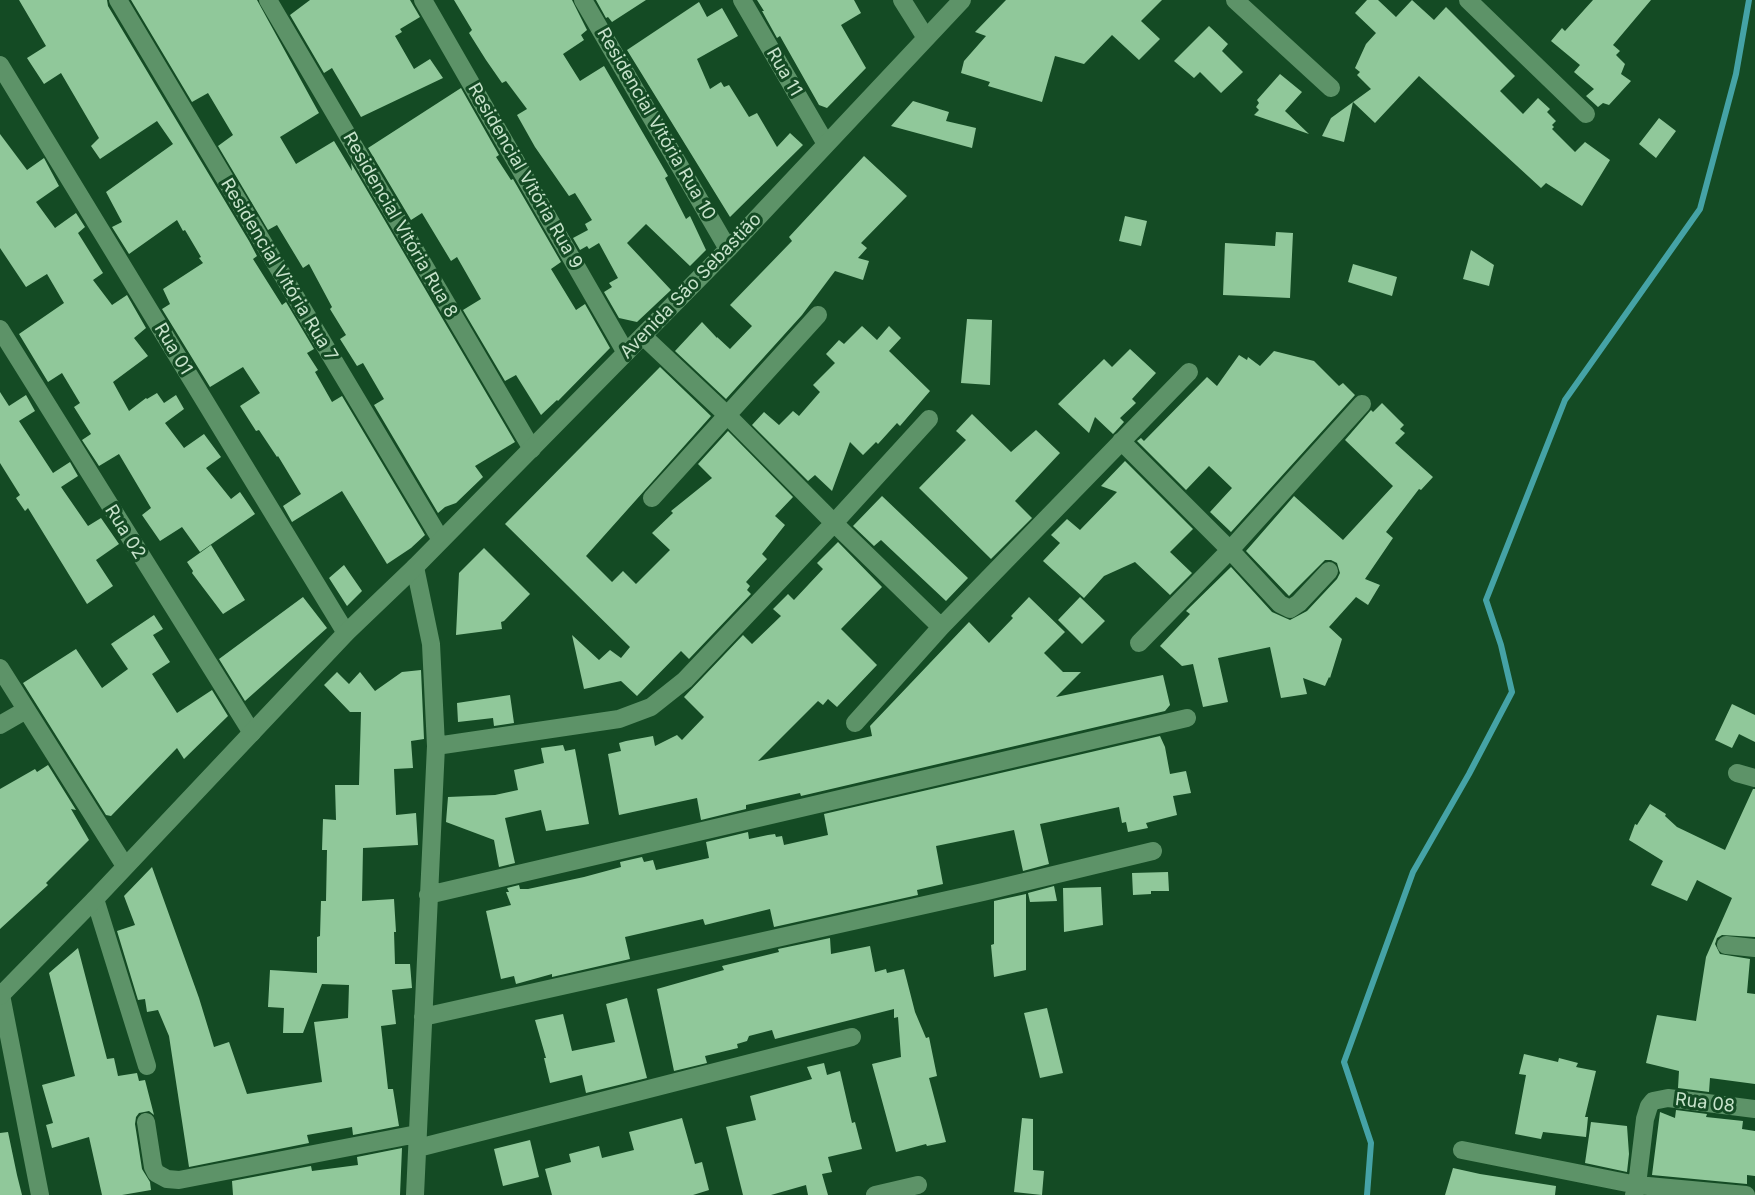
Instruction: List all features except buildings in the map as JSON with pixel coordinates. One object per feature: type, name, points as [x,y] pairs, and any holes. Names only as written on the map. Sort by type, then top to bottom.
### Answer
[{"type":"street","name":"Residencial Vitória Rua 7","points":[[118,0],[441,540]]},
{"type":"street","name":"Residencial Vitória Rua 8","points":[[268,0],[532,449]]},
{"type":"street","name":"Residencial Vitória Rua 9","points":[[423,0],[626,353]]},
{"type":"street","name":"Residencial Vitória Rua 10","points":[[583,0],[728,249]]},
{"type":"street","name":"Rua 11","points":[[742,0],[826,144]]},
{"type":"street","points":[[902,0],[926,38]]},
{"type":"street","name":"Avenida São Sebastião","points":[[0,996],[95,899],[346,633],[415,567],[728,249],[962,0]]},
{"type":"street","points":[[1235,0],[1331,88]]},
{"type":"street","points":[[1468,0],[1586,114]]},
{"type":"street","name":"Rua 01","points":[[0,65],[346,633]]},
{"type":"street","points":[[652,498],[818,315]]},
{"type":"street","name":"Rua 02","points":[[0,330],[252,733]]},
{"type":"street","points":[[643,336],[728,416],[942,627]]},
{"type":"street","points":[[855,723],[942,627],[1189,372]]},
{"type":"street","points":[[1139,643],[1230,550],[1362,404]]},
{"type":"street","points":[[436,746],[619,719],[651,707],[685,680],[929,419]]},
{"type":"street","points":[[1120,441],[1230,550],[1280,604],[1290,609],[1299,603],[1329,571]]},
{"type":"street","points":[[415,567],[431,644],[436,746],[415,1195]]},
{"type":"street","points":[[0,668],[125,866]]},
{"type":"street","points":[[0,725],[26,710]]},
{"type":"street","points":[[428,894],[1187,718]]},
{"type":"street","points":[[423,1017],[983,892],[1153,851]]},
{"type":"street","points":[[95,899],[147,1066]]},
{"type":"street","points":[[1726,945],[1755,948]]},
{"type":"street","points":[[0,996],[40,1195]]},
{"type":"street","points":[[146,1122],[153,1167],[156,1173],[167,1179],[173,1179],[417,1141],[852,1037]]},
{"type":"street","name":"Rua 08","points":[[1636,1190],[1649,1106],[1659,1099],[1755,1109]]},
{"type":"street","points":[[1462,1150],[1636,1190],[1746,1195]]},
{"type":"street","points":[[875,1195],[918,1185]]},
{"type":"waterway","points":[[1367,1195],[1371,1143],[1344,1062],[1413,872],[1469,774],[1512,692],[1501,645],[1486,600],[1565,400],[1700,209],[1736,74],[1749,0]]}]
